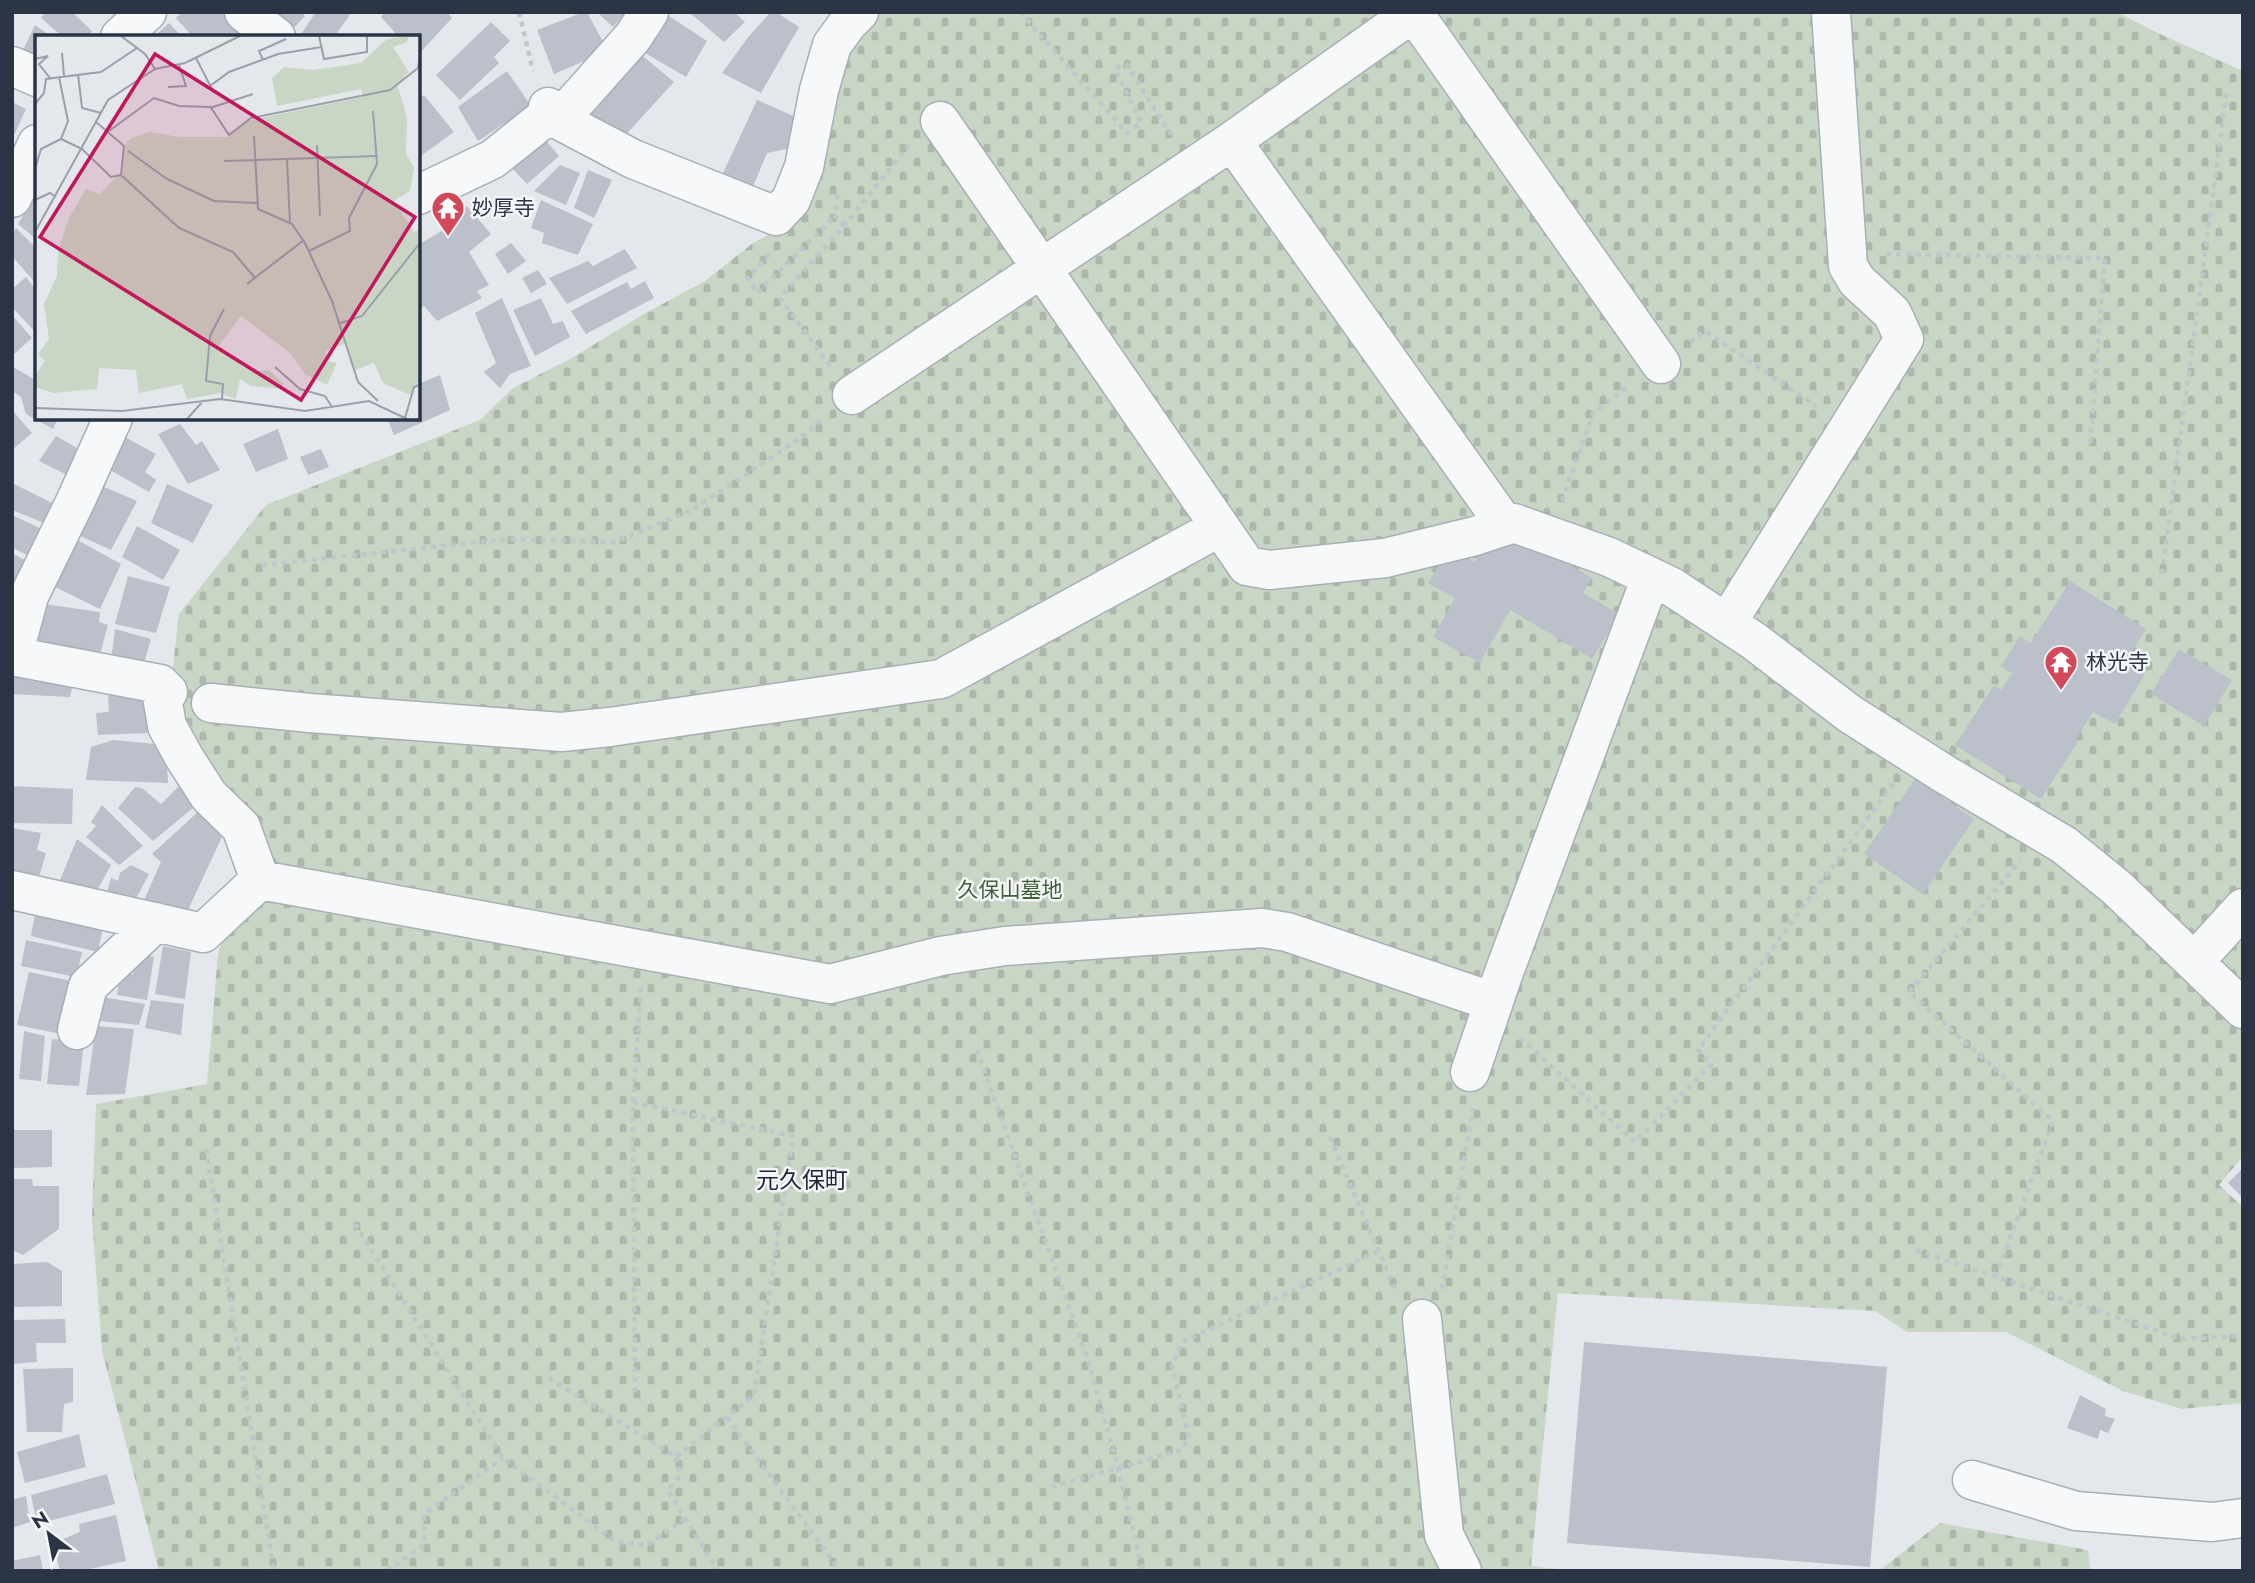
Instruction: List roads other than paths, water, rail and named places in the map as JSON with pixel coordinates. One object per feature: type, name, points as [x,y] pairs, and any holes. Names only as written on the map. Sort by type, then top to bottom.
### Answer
[{"type":"street","points":[[122,35],[147,12]]},
{"type":"street","points":[[244,12],[273,35]]},
{"type":"street","points":[[420,194],[493,159],[553,113],[633,37],[649,12]]},
{"type":"street","points":[[553,113],[633,159],[776,216],[791,201],[804,167],[819,90],[832,45],[859,12]]},
{"type":"street","points":[[852,395],[1232,141],[1414,12],[1661,364]]},
{"type":"street","points":[[1727,623],[1904,339],[1892,313],[1857,281],[1848,266],[1831,12]]},
{"type":"street","points":[[12,66],[35,75]]},
{"type":"street","points":[[940,121],[1247,566],[1269,570],[1385,558],[1475,536],[1514,523],[1609,557],[1672,587],[1754,640],[1850,714],[2064,845],[2117,888],[2243,1009]]},
{"type":"street","points":[[1232,141],[1506,526]]},
{"type":"street","points":[[12,198],[35,148]]},
{"type":"street","points":[[112,420],[29,596],[12,656],[164,688],[167,726],[209,796],[241,827],[260,880]]},
{"type":"street","points":[[211,703],[561,732],[941,679],[1220,527]]},
{"type":"street","points":[[1471,1072],[1492,1007],[1651,577]]},
{"type":"street","points":[[260,880],[830,985],[941,956],[1005,946],[1262,928],[1287,932],[1492,1007]]},
{"type":"street","points":[[12,890],[203,933],[260,880]]},
{"type":"street","points":[[2194,962],[2243,908]]},
{"type":"street","points":[[77,1030],[88,986],[156,922]]},
{"type":"street","points":[[1422,1319],[1444,1535],[1462,1571]]},
{"type":"street","points":[[1972,1480],[2076,1511],[2212,1522],[2243,1518]]},
{"type":"place","name":"妙厚寺","points":[[448,238]]},
{"type":"place","name":"林光寺","points":[[2061,692]]},
{"type":"district","name":"元久保町","points":[[802,1180]]},
{"type":"park label","name":"久保山墓地","points":[[1010,890]]}]
